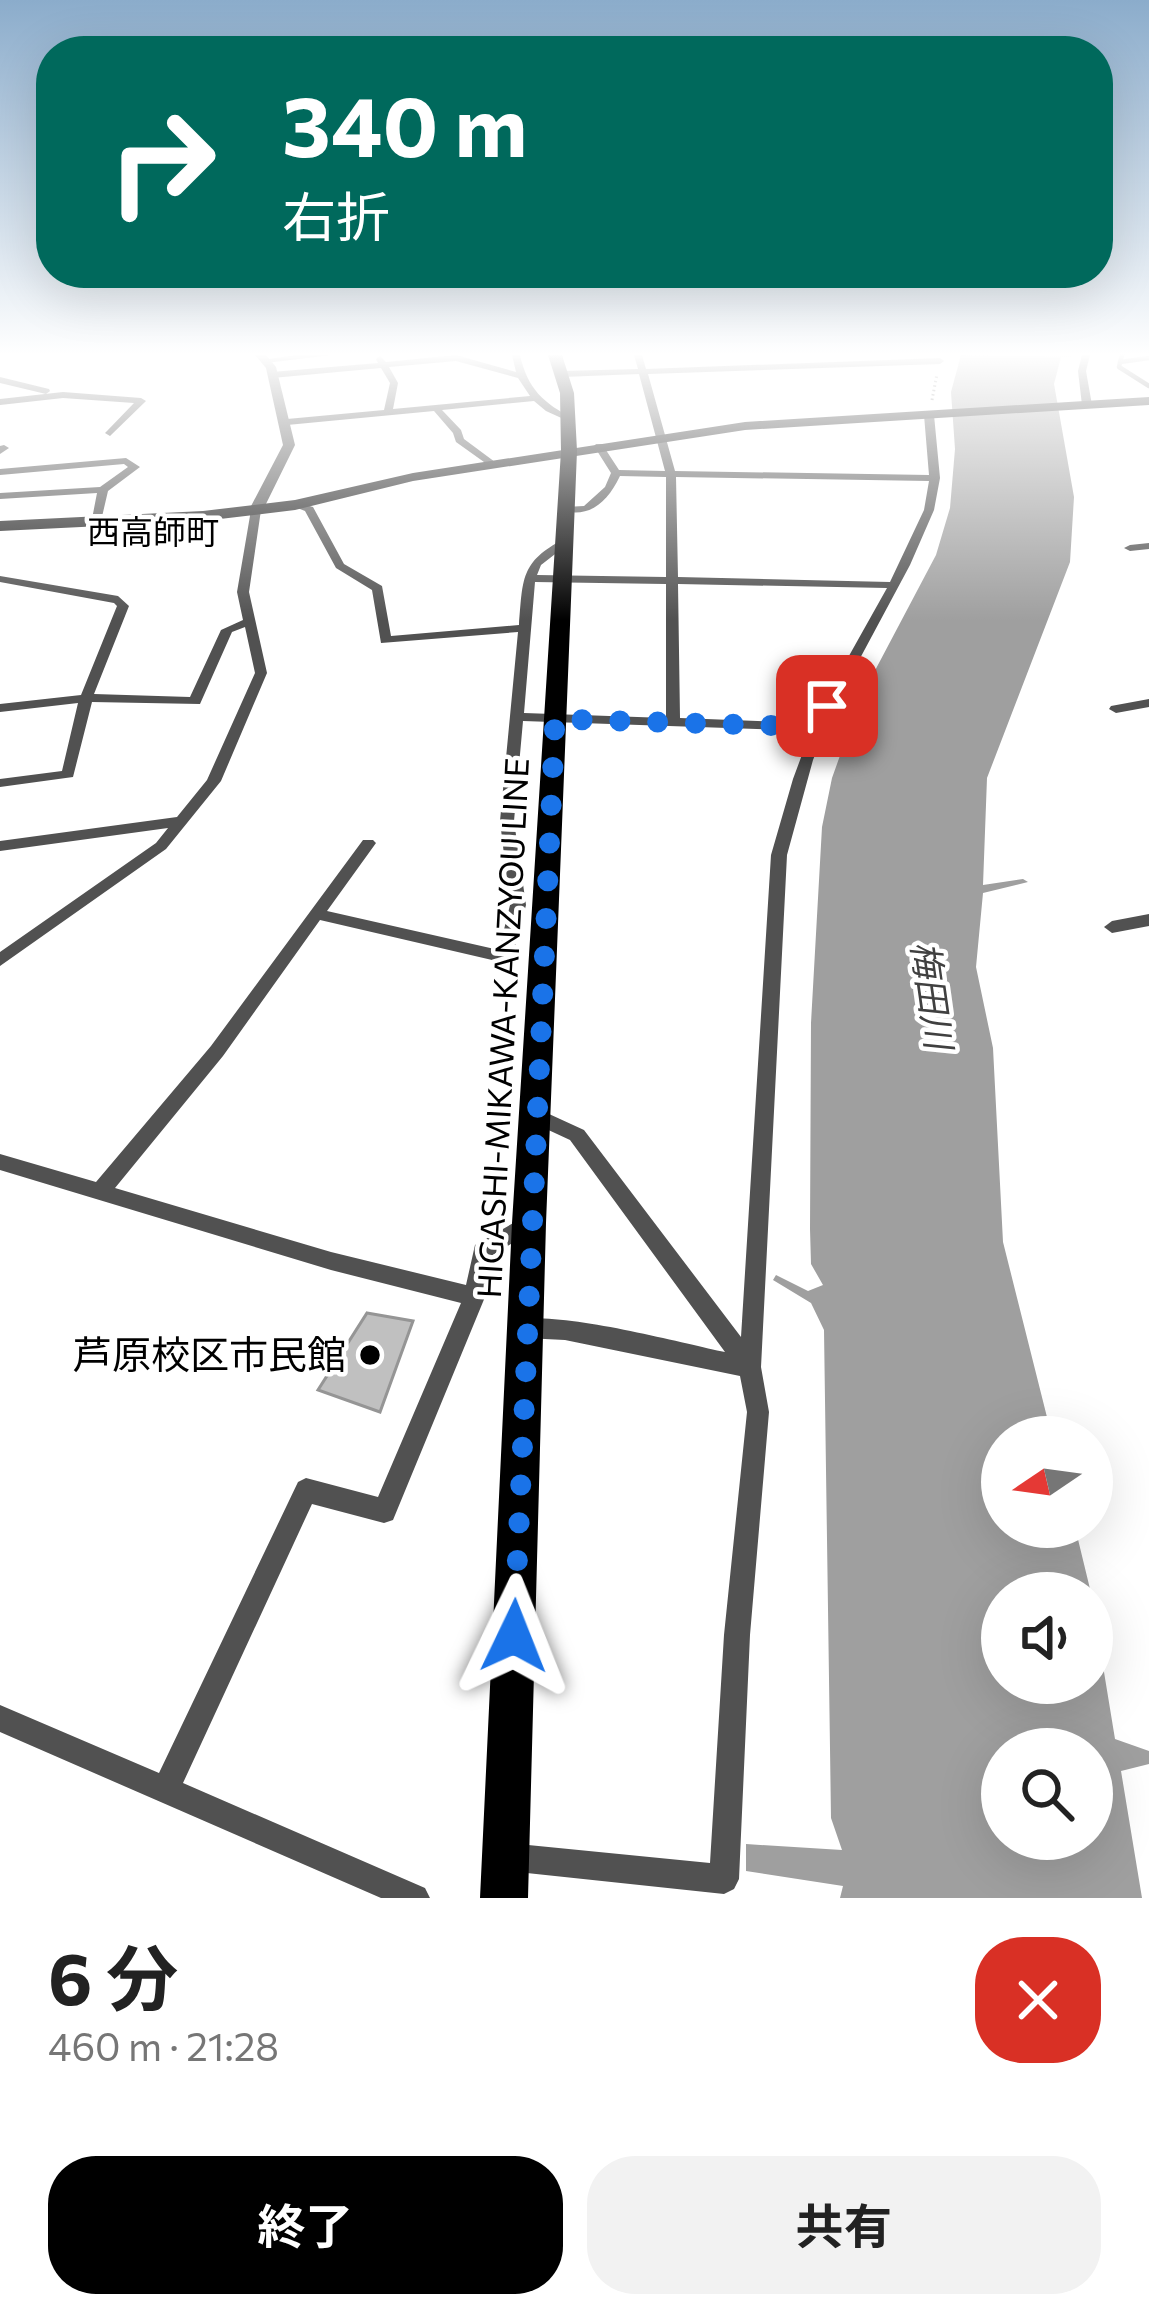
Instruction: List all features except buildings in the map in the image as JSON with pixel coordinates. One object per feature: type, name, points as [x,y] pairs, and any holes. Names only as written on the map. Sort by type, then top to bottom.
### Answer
[{"type":"main road","name":"HIGASHI-MIKAWA-KANZYOU LINE","points":[[504,1898],[525,1328],[563,542],[582,444]]},
{"type":"main road","points":[[0,526],[295,505],[611,444]]},
{"type":"street","points":[[0,960],[161,846],[214,782],[261,674],[243,592],[256,510],[287,444]]},
{"type":"street","points":[[464,444],[491,464]]},
{"type":"street","points":[[665,444],[671,474],[673,722]]},
{"type":"street","points":[[506,1857],[724,1879],[737,1635],[758,1412],[750,1367],[779,855],[827,706],[914,544],[934,490],[935,444]]},
{"type":"street","points":[[584,448],[616,473],[933,478]]},
{"type":"street","points":[[0,472],[126,461],[135,467],[104,490],[0,496]]},
{"type":"street","points":[[566,510],[587,509],[609,488],[616,473]]},
{"type":"street","points":[[97,519],[104,490]]},
{"type":"street","points":[[295,505],[309,509],[340,566],[378,588],[385,640],[526,628]]},
{"type":"street","points":[[316,914],[505,957],[518,905],[507,821],[530,578],[536,563],[563,542]]},
{"type":"street","points":[[1130,548],[1149,546]]},
{"type":"street","points":[[530,578],[891,584]]},
{"type":"street","points":[[0,579],[118,600],[123,607],[86,698],[68,774],[0,783]]},
{"type":"street","points":[[0,708],[86,698],[195,701],[227,630],[248,622]]},
{"type":"street","points":[[1116,709],[1149,703]]},
{"type":"street","points":[[518,717],[790,726],[827,706]]},
{"type":"street","points":[[0,846],[183,821]]},
{"type":"street","points":[[101,1191],[217,1051],[368,844]]},
{"type":"street","points":[[1112,927],[1149,920]]},
{"type":"street","points":[[536,1116],[578,1135],[750,1367]]},
{"type":"street","points":[[0,1162],[331,1262],[474,1297]]},
{"type":"street","points":[[166,1789],[306,1490],[384,1511],[474,1297],[482,1251],[530,1223]]},
{"type":"street","points":[[525,1328],[565,1330],[750,1367]]},
{"type":"street","points":[[0,1718],[415,1898]]},
{"type":"water","name":"梅田川","points":[[955,444],[1065,444],[1074,497],[1070,562],[987,778],[983,885],[1028,882],[983,893],[976,967],[993,1048],[1003,1242],[1047,1416],[981,1416],[981,1548],[1080,1548],[1086,1572],[981,1572],[981,1704],[1109,1704],[1115,1739],[1149,1751],[1149,1764],[1121,1771],[1142,1898],[840,1898],[843,1886],[746,1871],[746,1844],[842,1850],[831,1818],[824,1330],[811,1303],[773,1280],[776,1275],[808,1291],[823,1285],[811,1264],[811,1023],[822,827],[832,778],[861,697],[936,555],[950,508]]},
{"type":"place","name":"芦原校区市民館","points":[[370,1355]]},
{"type":"district","name":"西高師町","points":[[153,532]]},
{"type":"route","points":[[514,1636],[555,719],[790,726],[827,706]]}]
